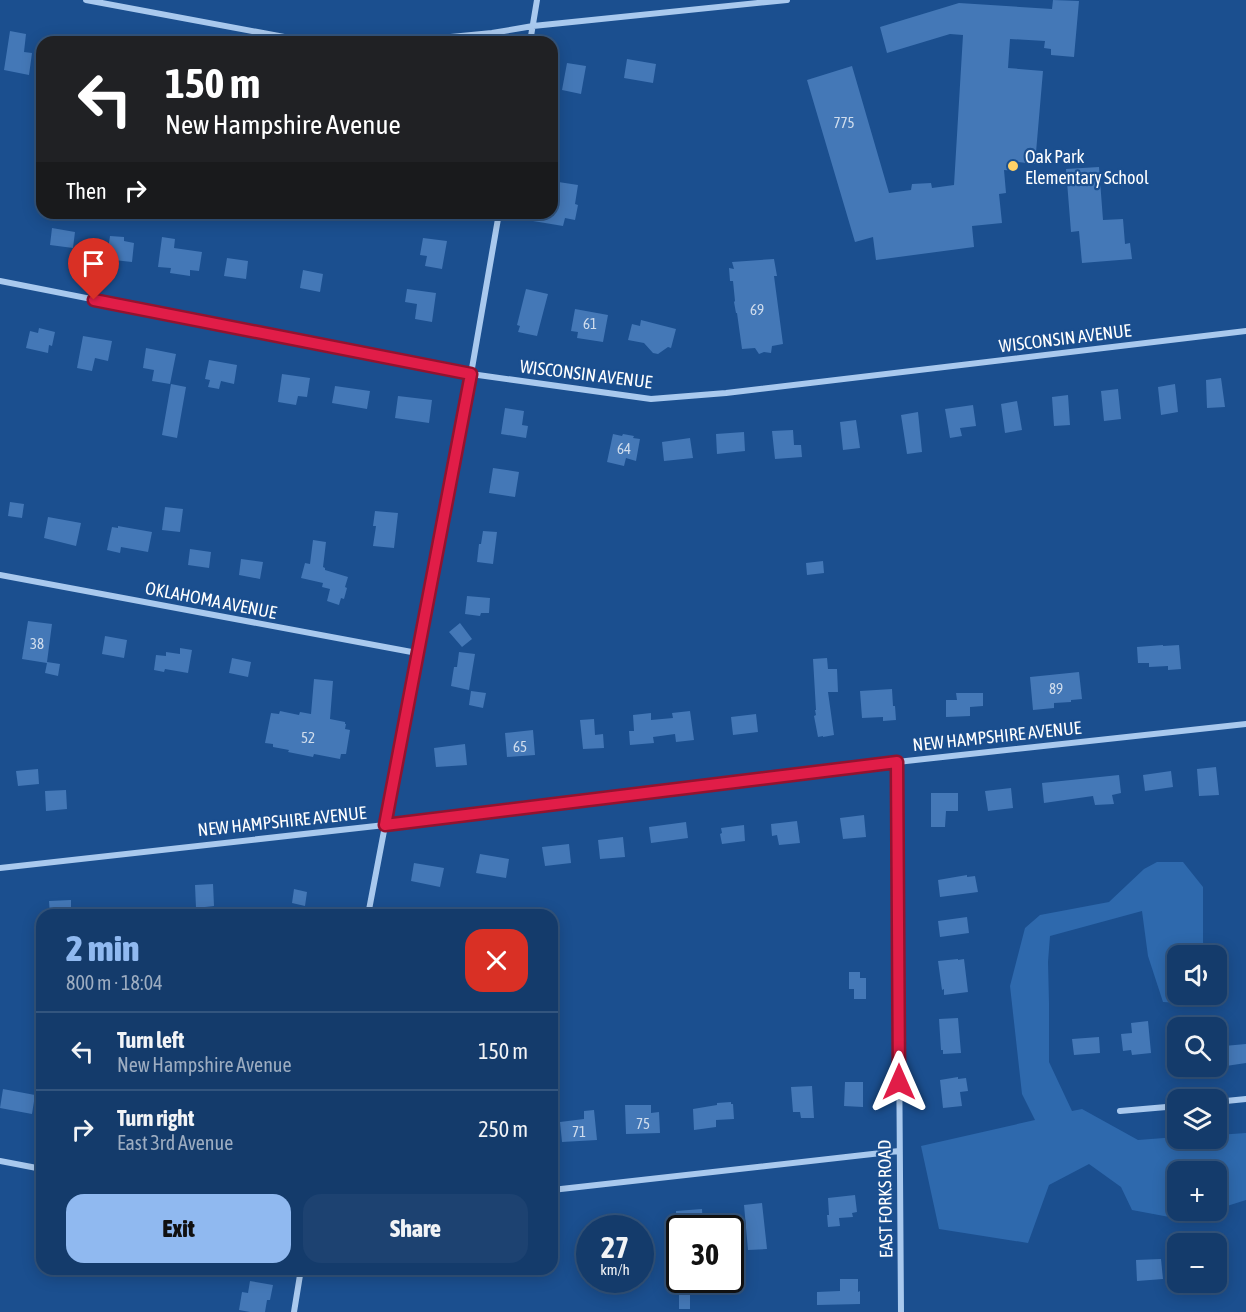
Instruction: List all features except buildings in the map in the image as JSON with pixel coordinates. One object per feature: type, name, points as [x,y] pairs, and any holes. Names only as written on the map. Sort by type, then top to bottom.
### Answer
[{"type":"street","points":[[86,0],[279,36]]},
{"type":"street","points":[[531,36],[537,0]]},
{"type":"street","points":[[461,36],[533,26],[787,0]]},
{"type":"street","points":[[369,909],[471,374],[498,219]]},
{"type":"street","name":"WISCONSIN AVENUE","points":[[0,282],[471,374],[651,399],[726,393],[1246,331]]},
{"type":"street","name":"OKLAHOMA AVENUE","points":[[0,575],[417,653]]},
{"type":"street","name":"NEW HAMPSHIRE AVENUE","points":[[0,868],[385,825],[897,762],[1246,724]]},
{"type":"street","name":"EAST FORKS ROAD","points":[[897,762],[901,1312]]},
{"type":"street","points":[[1227,1101],[1246,1100]]},
{"type":"street","points":[[1120,1111],[1167,1107]]},
{"type":"street","points":[[558,1189],[899,1151]]},
{"type":"street","points":[[0,1161],[36,1168]]},
{"type":"street","points":[[294,1312],[300,1275]]},
{"type":"shaded area","points":[[1157,862],[1183,862],[1203,887],[1203,945],[1167,945],[1167,1002],[1163,1002],[1148,956],[1142,911],[1050,936],[1049,1062],[1072,1111],[1082,1109],[1138,1140],[1167,1138],[1167,1149],[1227,1149],[1227,1134],[1246,1133],[1246,1200],[1227,1206],[1227,1161],[1167,1161],[1167,1217],[1132,1210],[1121,1187],[1089,1164],[1049,1185],[1028,1243],[939,1229],[921,1146],[1035,1120],[1022,1094],[1010,986],[1025,928],[1040,915],[1109,902],[1144,869]]},
{"type":"place","name":"Oak Park Elementary School","points":[[1013,166]]},
{"type":"route","points":[[94,300],[471,374],[385,825],[897,762],[899,1082]]}]
